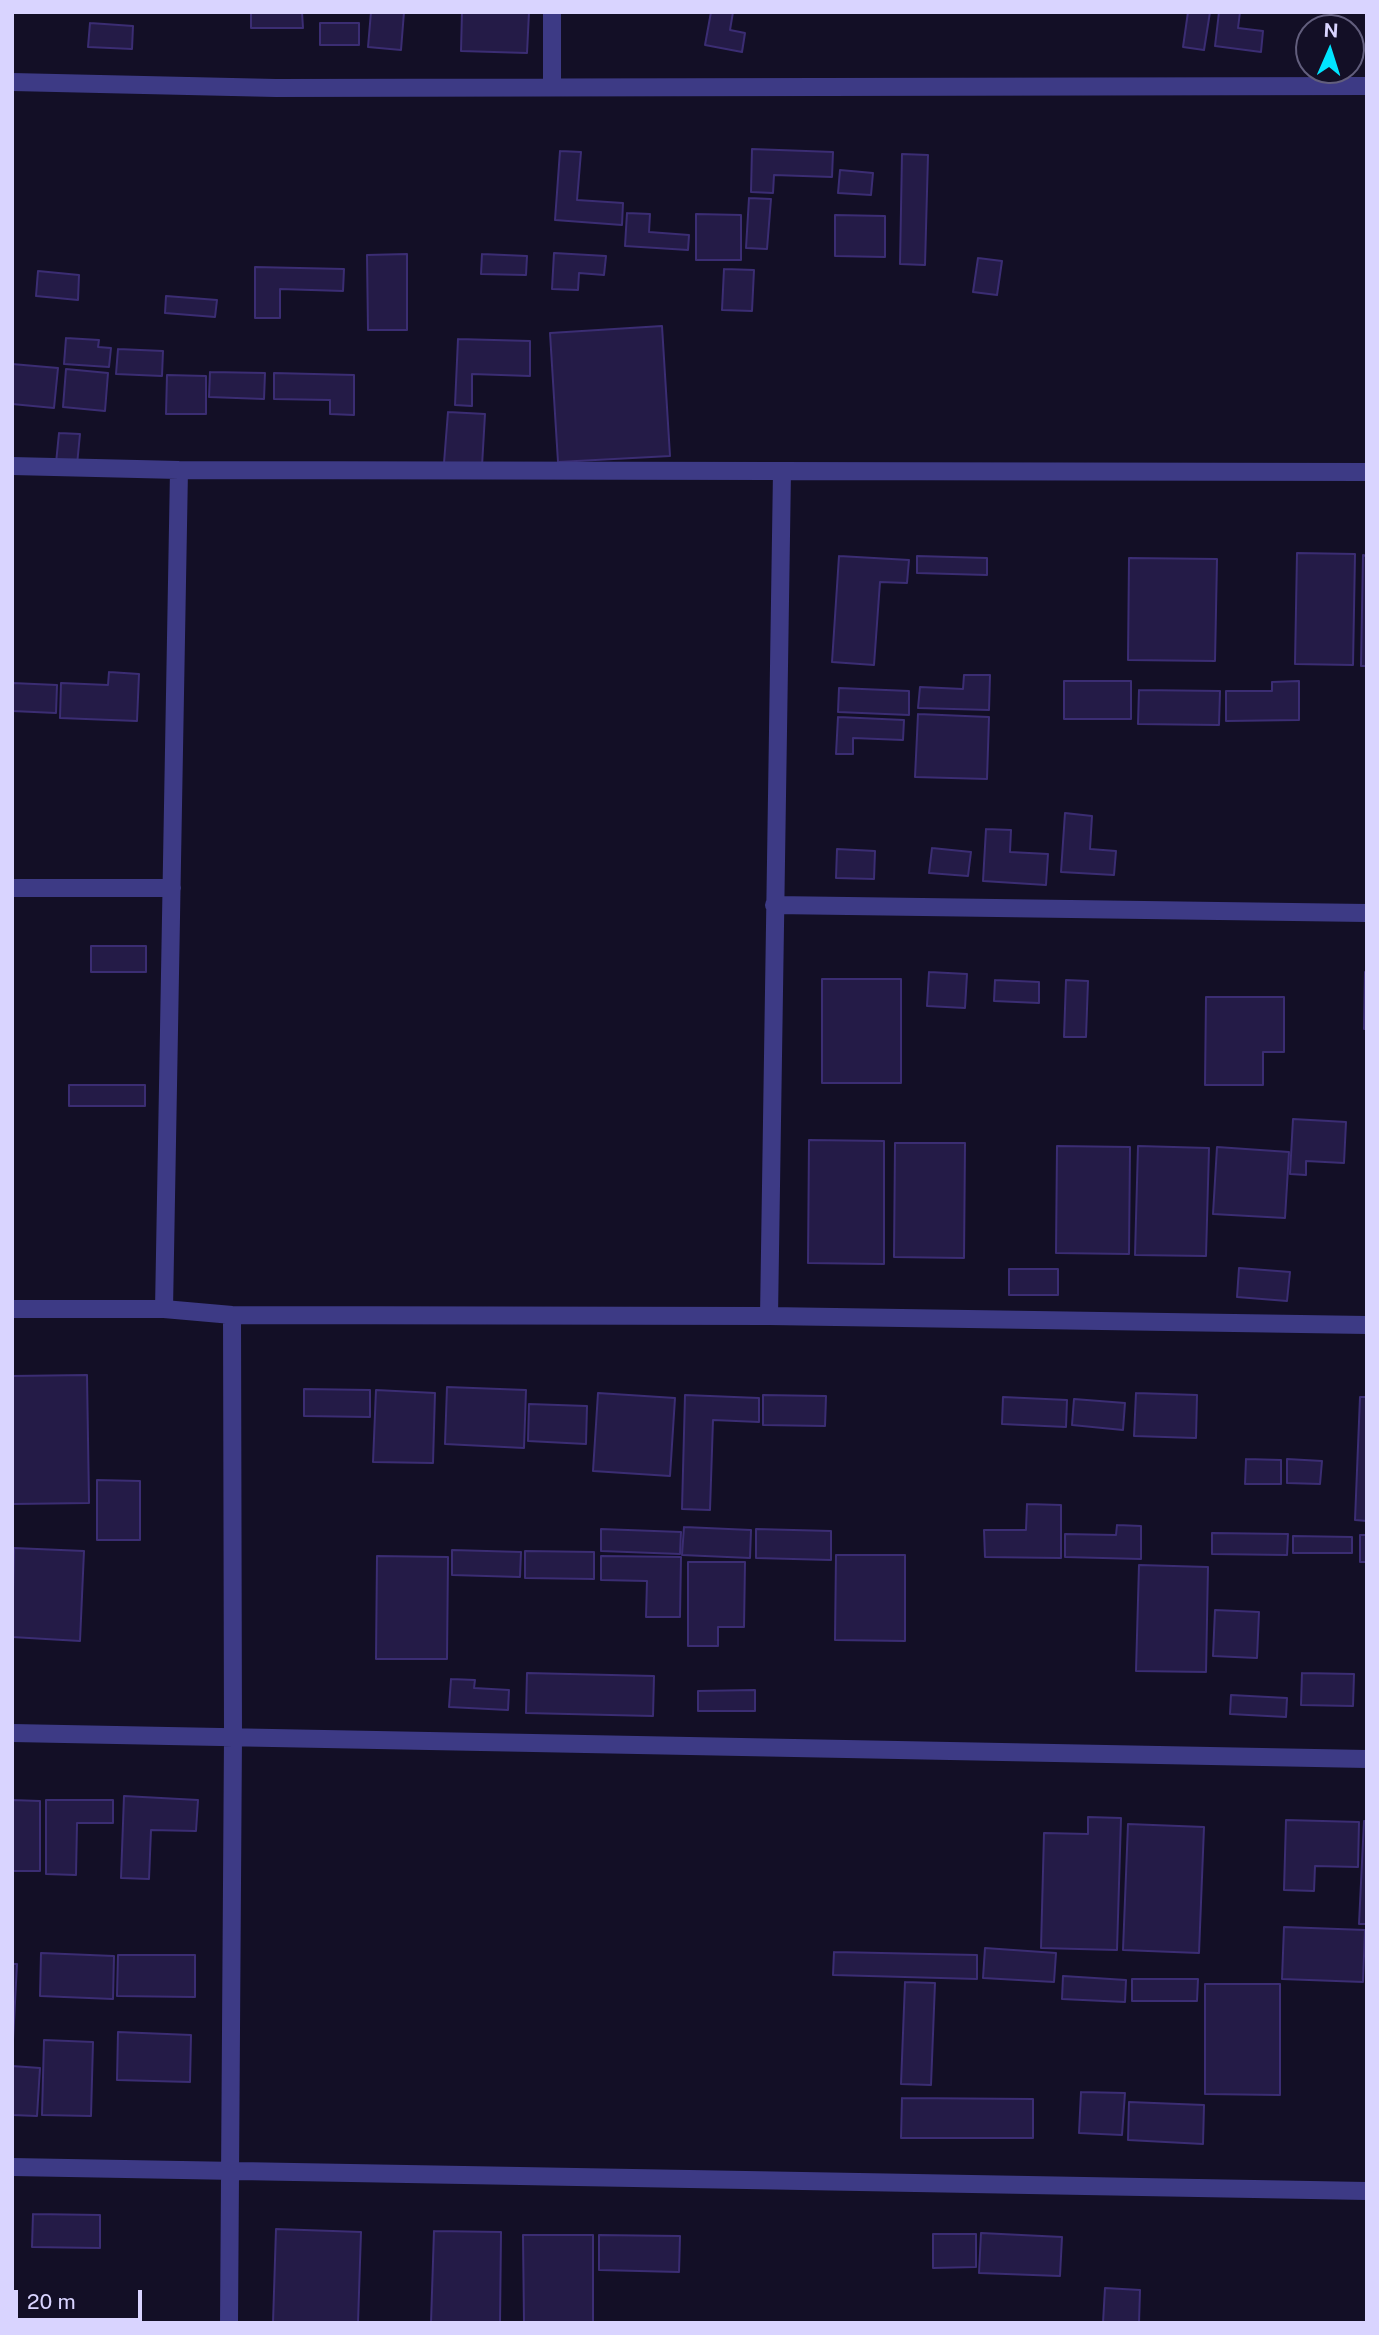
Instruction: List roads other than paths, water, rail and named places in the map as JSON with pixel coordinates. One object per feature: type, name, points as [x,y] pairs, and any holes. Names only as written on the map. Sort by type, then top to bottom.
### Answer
[{"type":"street","points":[[552,12],[552,87]]},
{"type":"street","points":[[12,82],[276,88],[1367,86]]},
{"type":"street","points":[[12,466],[179,470],[1367,472]]},
{"type":"street","points":[[164,1309],[179,470]]},
{"type":"street","points":[[769,1316],[782,471]]},
{"type":"street","points":[[12,888],[172,888]]},
{"type":"street","points":[[774,905],[1367,913]]},
{"type":"street","points":[[12,1309],[164,1309],[232,1315],[769,1316],[1367,1325]]},
{"type":"street","points":[[229,2323],[233,1737],[232,1315]]},
{"type":"street","points":[[12,1733],[1367,1759]]},
{"type":"street","points":[[12,2167],[1367,2191]]}]
